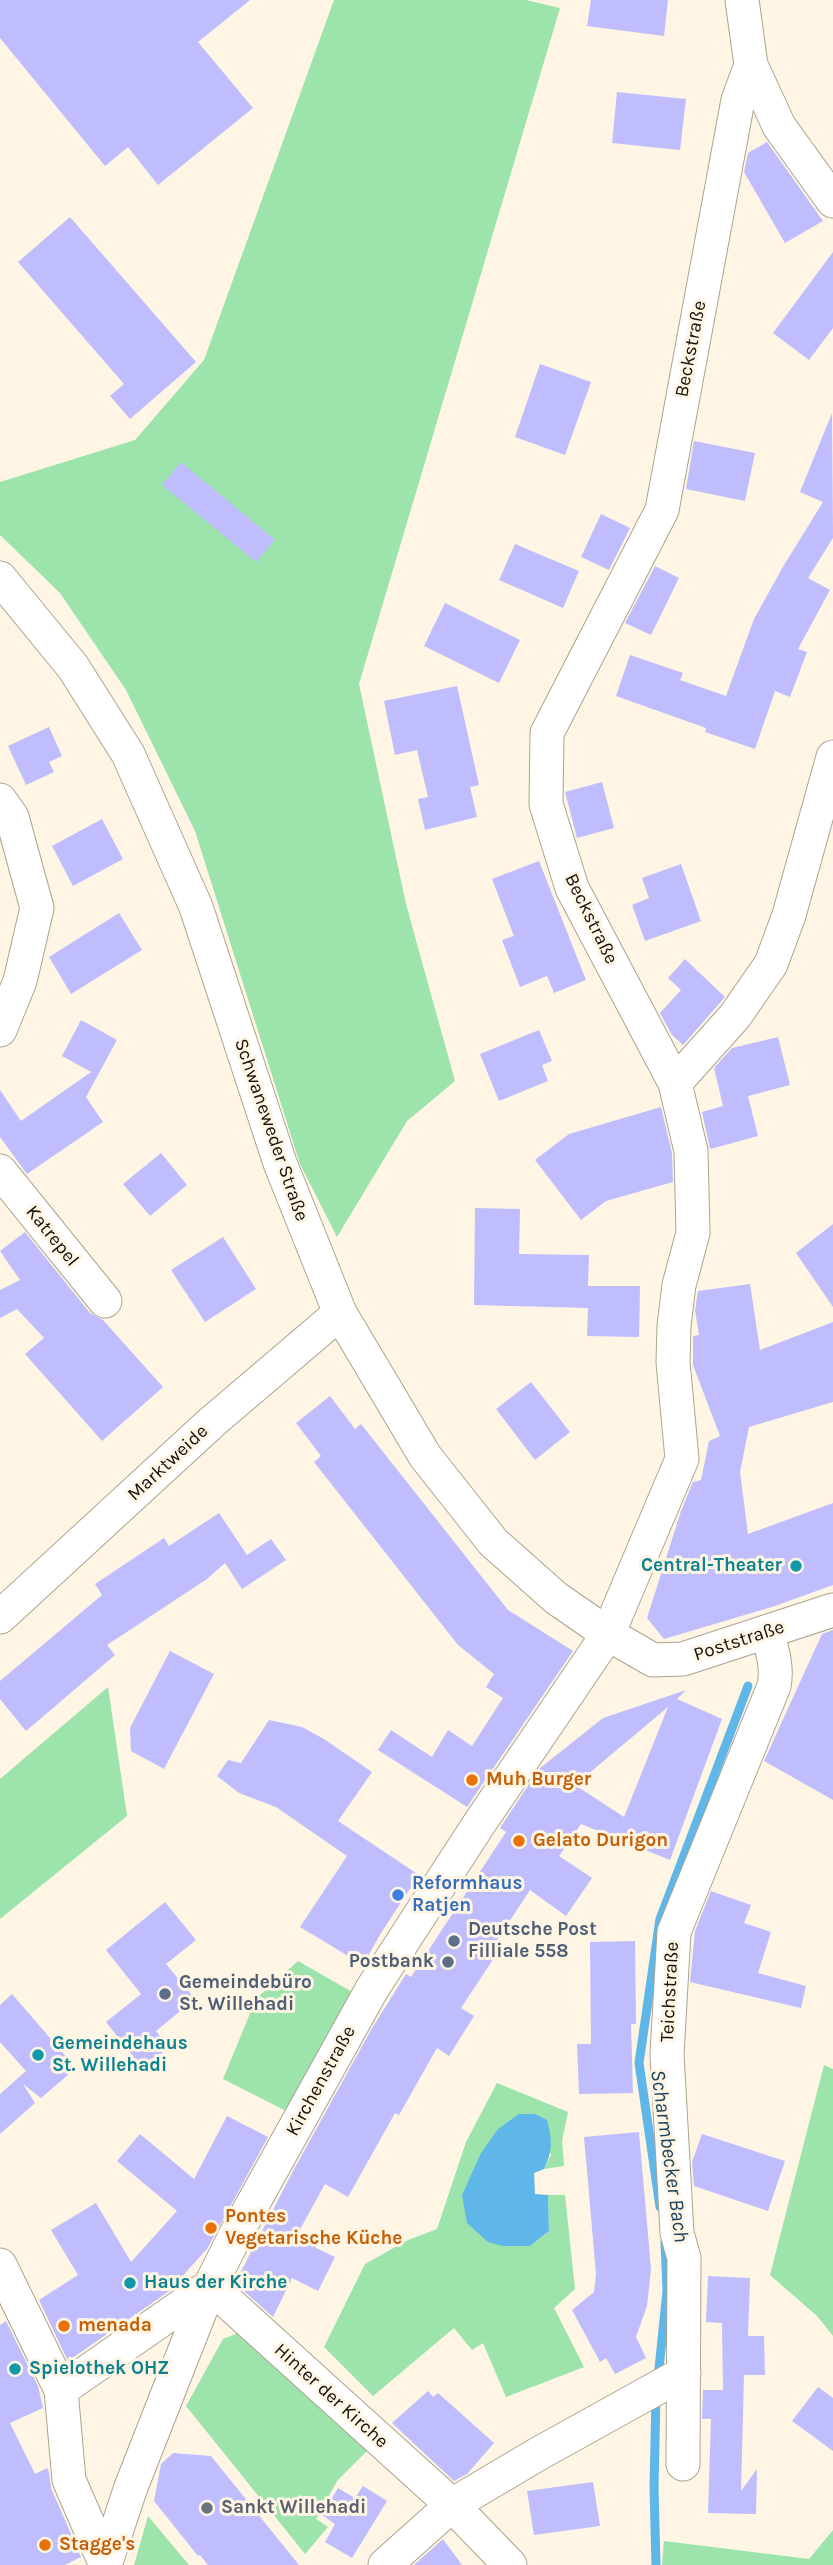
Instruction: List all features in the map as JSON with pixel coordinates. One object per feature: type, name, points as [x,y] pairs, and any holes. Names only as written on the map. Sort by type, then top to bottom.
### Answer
[{"type":"street","name":"Beckstraße","points":[[608,1634],[682,1459],[673,1362],[674,1326],[679,1285],[694,1233],[694,1195],[691,1151],[675,1083],[572,888],[546,804],[547,733],[662,510],[738,100],[751,65],[742,0]]},
{"type":"street","points":[[751,65],[779,126],[833,201]]},
{"type":"street","name":"Schwaneweder Straße","points":[[0,578],[73,667],[128,754],[196,907],[280,1163],[340,1313],[425,1456],[493,1542],[556,1598],[608,1634]]},
{"type":"street","points":[[675,1083],[735,1016],[771,964],[789,915],[833,757]]},
{"type":"street","points":[[0,800],[12,817],[37,908],[20,981],[0,1030]]},
{"type":"street","name":"Katrepel","points":[[0,1171],[105,1301]]},
{"type":"street","name":"Marktweide","points":[[0,1617],[212,1422],[340,1313]]},
{"type":"street","name":"Poststraße","points":[[608,1634],[653,1660],[683,1659],[833,1610]]},
{"type":"street","name":"Teichstraße","points":[[683,2464],[666,2384],[684,2258],[677,2233],[667,2054],[674,1932],[774,1686],[775,1658],[767,1632]]},
{"type":"street","name":"Kirchenstraße","points":[[105,2564],[131,2487],[210,2286],[236,2234],[372,1989],[479,1824],[608,1634]]},
{"type":"street","points":[[0,2265],[61,2390],[69,2480],[105,2564]]},
{"type":"street","points":[[61,2390],[210,2286]]},
{"type":"street","name":"Hinter der Kirche","points":[[210,2286],[452,2505],[510,2565]]},
{"type":"street","points":[[385,2565],[452,2505],[666,2384]]},
{"type":"green space","points":[[334,0],[526,0],[560,8],[359,684],[406,904],[455,1081],[407,1121],[337,1237],[300,1164],[195,831],[126,690],[60,593],[0,535],[0,482],[135,440],[204,360]]},
{"type":"green space","points":[[108,1687],[127,1816],[0,1919],[0,1779]]},
{"type":"green space","points":[[298,1961],[354,1993],[292,2114],[223,2079],[256,1999]]},
{"type":"green space","points":[[824,2065],[833,2069],[833,2336],[817,2316],[770,2275]]},
{"type":"green space","points":[[497,2083],[568,2112],[562,2141],[564,2166],[544,2169],[551,2155],[535,2114],[530,2246],[549,2231],[548,2195],[565,2195],[575,2289],[554,2308],[584,2367],[506,2397],[483,2343],[472,2350],[454,2328],[373,2396],[324,2347],[365,2264],[408,2240],[437,2229],[466,2142]]},
{"type":"green space","points":[[246,2330],[370,2448],[337,2481],[316,2519],[328,2527],[305,2554],[186,2406],[223,2339]]},
{"type":"green space","points":[[148,2516],[189,2565],[134,2565]]},
{"type":"green space","points":[[833,2530],[833,2565],[662,2565],[664,2541],[809,2559]]},
{"type":"water","points":[[519,2114],[535,2114],[547,2120],[551,2139],[549,2156],[544,2169],[534,2173],[535,2194],[548,2195],[549,2231],[530,2246],[503,2246],[488,2242],[467,2223],[462,2195],[481,2153],[498,2129]]},
{"type":"building","points":[[0,0],[250,0],[198,42],[253,108],[158,185],[128,147],[105,166],[0,38]]},
{"type":"building","points":[[591,0],[668,0],[664,36],[587,26]]},
{"type":"building","points":[[617,92],[686,99],[680,150],[612,143]]},
{"type":"building","points":[[767,142],[823,221],[785,243],[744,172],[748,153]]},
{"type":"building","points":[[70,217],[196,362],[130,419],[110,396],[124,384],[18,262]]},
{"type":"building","points":[[833,252],[833,328],[809,360],[773,333]]},
{"type":"building","points":[[540,364],[591,382],[565,455],[515,437]]},
{"type":"building","points":[[832,413],[833,538],[808,578],[830,590],[798,649],[807,652],[790,697],[775,691],[755,749],[705,732],[706,728],[616,696],[630,655],[683,673],[680,680],[726,696],[754,619],[823,502],[800,492]]},
{"type":"building","points":[[694,441],[755,453],[745,501],[686,489]]},
{"type":"building","points":[[181,462],[275,540],[256,562],[162,485]]},
{"type":"building","points":[[601,514],[630,528],[609,570],[581,557]]},
{"type":"building","points":[[515,544],[579,571],[563,608],[499,580]]},
{"type":"building","points":[[655,566],[679,578],[651,635],[625,623]]},
{"type":"building","points":[[445,603],[520,640],[499,683],[424,646]]},
{"type":"building","points":[[457,686],[479,785],[470,787],[477,817],[425,830],[418,799],[428,797],[417,750],[395,755],[384,701]]},
{"type":"building","points":[[49,727],[62,756],[49,762],[54,772],[26,785],[8,746]]},
{"type":"building","points":[[602,782],[614,828],[577,838],[565,792]]},
{"type":"building","points":[[102,819],[123,859],[73,886],[52,846]]},
{"type":"building","points":[[539,861],[586,980],[554,993],[547,976],[520,987],[502,940],[514,936],[492,879]]},
{"type":"building","points":[[681,864],[701,921],[645,941],[632,905],[649,898],[642,878]]},
{"type":"building","points":[[119,913],[142,950],[71,994],[49,957]]},
{"type":"building","points":[[685,959],[725,997],[683,1045],[672,1035],[660,1013],[681,990],[668,978]]},
{"type":"building","points":[[81,1020],[117,1040],[86,1097],[103,1122],[27,1174],[0,1137],[0,1090],[21,1121],[91,1072],[62,1056]]},
{"type":"building","points":[[539,1030],[552,1061],[542,1065],[548,1081],[499,1101],[480,1054]]},
{"type":"building","points":[[778,1037],[790,1085],[748,1096],[758,1136],[710,1149],[702,1112],[723,1106],[714,1068],[732,1048]]},
{"type":"building","points":[[661,1107],[672,1153],[673,1182],[606,1201],[581,1220],[535,1160],[569,1134]]},
{"type":"building","points":[[161,1153],[187,1185],[150,1216],[123,1184]]},
{"type":"building","points":[[475,1208],[520,1209],[519,1254],[589,1255],[588,1286],[640,1286],[639,1337],[587,1336],[588,1308],[474,1305]]},
{"type":"building","points":[[833,1224],[833,1307],[796,1253]]},
{"type":"building","points":[[25,1232],[90,1313],[103,1320],[163,1387],[102,1441],[25,1354],[44,1338],[17,1309],[0,1318],[0,1290],[20,1280],[0,1251]]},
{"type":"building","points":[[223,1237],[256,1289],[205,1322],[171,1270]]},
{"type":"building","points":[[750,1284],[760,1350],[833,1322],[833,1402],[749,1427],[740,1472],[748,1534],[833,1503],[833,1585],[775,1606],[664,1639],[647,1618],[681,1511],[693,1482],[701,1480],[709,1441],[720,1436],[693,1365],[693,1336],[699,1335],[695,1310],[698,1291]]},
{"type":"building","points":[[531,1382],[570,1432],[535,1460],[496,1409]]},
{"type":"building","points":[[330,1396],[355,1429],[361,1424],[508,1610],[573,1651],[467,1807],[378,1750],[391,1730],[432,1757],[448,1730],[472,1746],[503,1698],[486,1687],[494,1674],[458,1645],[314,1462],[321,1456],[296,1423]]},
{"type":"building","points":[[219,1513],[247,1555],[271,1539],[286,1560],[242,1589],[225,1563],[207,1579],[107,1645],[115,1655],[26,1731],[0,1699],[0,1681],[102,1595],[95,1584],[164,1538],[169,1546]]},
{"type":"building","points":[[833,1630],[833,1800],[764,1761],[822,1634]]},
{"type":"building","points":[[170,1651],[214,1674],[164,1769],[131,1751],[130,1728]]},
{"type":"building","points":[[686,1690],[677,1699],[722,1719],[670,1860],[581,1824],[559,1856],[592,1878],[566,1916],[530,1890],[488,1954],[494,1958],[461,2008],[474,2016],[449,2056],[437,2048],[399,2115],[395,2113],[348,2197],[325,2184],[298,2233],[316,2245],[316,2248],[335,2257],[318,2291],[292,2278],[273,2317],[235,2283],[292,2173],[371,2030],[406,1974],[411,1977],[506,1832],[500,1828],[539,1769],[603,1718]],"holes":[[[668,1707],[624,1817],[575,1785]]]},
{"type":"building","points":[[269,1720],[302,1727],[372,1772],[338,1821],[419,1875],[363,1965],[300,1927],[347,1856],[276,1807],[239,1793],[217,1776],[228,1760],[241,1763]]},
{"type":"building","points":[[711,1891],[751,1905],[744,1923],[771,1932],[758,1973],[806,1986],[801,2008],[690,1982],[695,1931]]},
{"type":"building","points":[[165,1902],[196,1940],[166,1964],[195,1999],[156,2031],[169,2047],[143,2069],[106,2022],[141,1994],[106,1950]]},
{"type":"building","points":[[635,1941],[636,2024],[631,2024],[633,2093],[579,2094],[577,2044],[591,2044],[590,1942]]},
{"type":"building","name":"Gemeindehaus St. Willehadi","points":[[12,1994],[76,2068],[41,2098],[23,2084],[35,2103],[0,2134],[0,2094],[26,2071],[0,2042],[0,2005]]},
{"type":"building","points":[[227,2116],[268,2137],[207,2249],[168,2292],[68,2361],[39,2300],[78,2275],[51,2230],[96,2203],[131,2262],[177,2211],[117,2161],[140,2134],[194,2179]]},
{"type":"building","points":[[639,2132],[651,2269],[647,2306],[636,2337],[646,2358],[615,2374],[606,2358],[600,2362],[572,2310],[594,2292],[596,2274],[584,2137]]},
{"type":"building","points":[[702,2134],[785,2161],[768,2211],[694,2186],[692,2162]]},
{"type":"building","points":[[708,2276],[750,2278],[748,2336],[764,2336],[765,2375],[744,2375],[741,2491],[757,2469],[756,2514],[708,2513],[711,2419],[702,2419],[703,2390],[723,2390],[722,2323],[706,2322]]},
{"type":"building","points":[[6,2321],[38,2386],[43,2408],[10,2423],[35,2474],[47,2468],[49,2472],[51,2488],[81,2557],[65,2565],[0,2565],[0,2325]]},
{"type":"building","points":[[818,2387],[833,2398],[833,2451],[792,2421]]},
{"type":"building","points":[[428,2391],[433,2397],[438,2393],[494,2443],[467,2474],[454,2481],[392,2423]]},
{"type":"building","name":"Sankt Willehadi","points":[[173,2453],[211,2456],[299,2565],[208,2565],[154,2501],[161,2464]]},
{"type":"building","points":[[593,2482],[600,2526],[534,2535],[527,2491]]},
{"type":"building","points":[[363,2486],[387,2501],[352,2558],[325,2542],[335,2524],[322,2515],[338,2488],[355,2498]]},
{"type":"building","points":[[443,2539],[462,2565],[414,2565]]},
{"type":"waterway","name":"Scharmbecker Bach","points":[[660,2207],[639,2063],[660,1919],[748,1686]]},
{"type":"waterway","name":"Scharmbecker Bach","points":[[658,2378],[667,2291],[665,2242]]},
{"type":"waterway","name":"Scharmbecker Bach","points":[[656,2395],[656,2565]]},
{"type":"place","name":"Central-Theater","points":[[796,1566]]},
{"type":"place","name":"Muh Burger","points":[[472,1780]]},
{"type":"place","name":"Gelato Durigon","points":[[519,1841]]},
{"type":"place","name":"Reformhaus Ratjen","points":[[398,1895]]},
{"type":"place","name":"Deutsche Post Filliale 558","points":[[454,1941]]},
{"type":"place","name":"Postbank","points":[[448,1962]]},
{"type":"place","name":"Gemeindebüro St. Willehadi","points":[[165,1994]]},
{"type":"place","name":"Gemeindehaus St. Willehadi","points":[[38,2055]]},
{"type":"place","name":"Pontes Vegetarische Küche","points":[[211,2228]]},
{"type":"place","name":"Haus der Kirche","points":[[130,2283]]},
{"type":"place","name":"menada","points":[[64,2326]]},
{"type":"place","name":"Spielothek OHZ","points":[[15,2369]]},
{"type":"place","name":"Sankt Willehadi","points":[[207,2508]]},
{"type":"place","name":"Stagge's","points":[[45,2545]]}]
